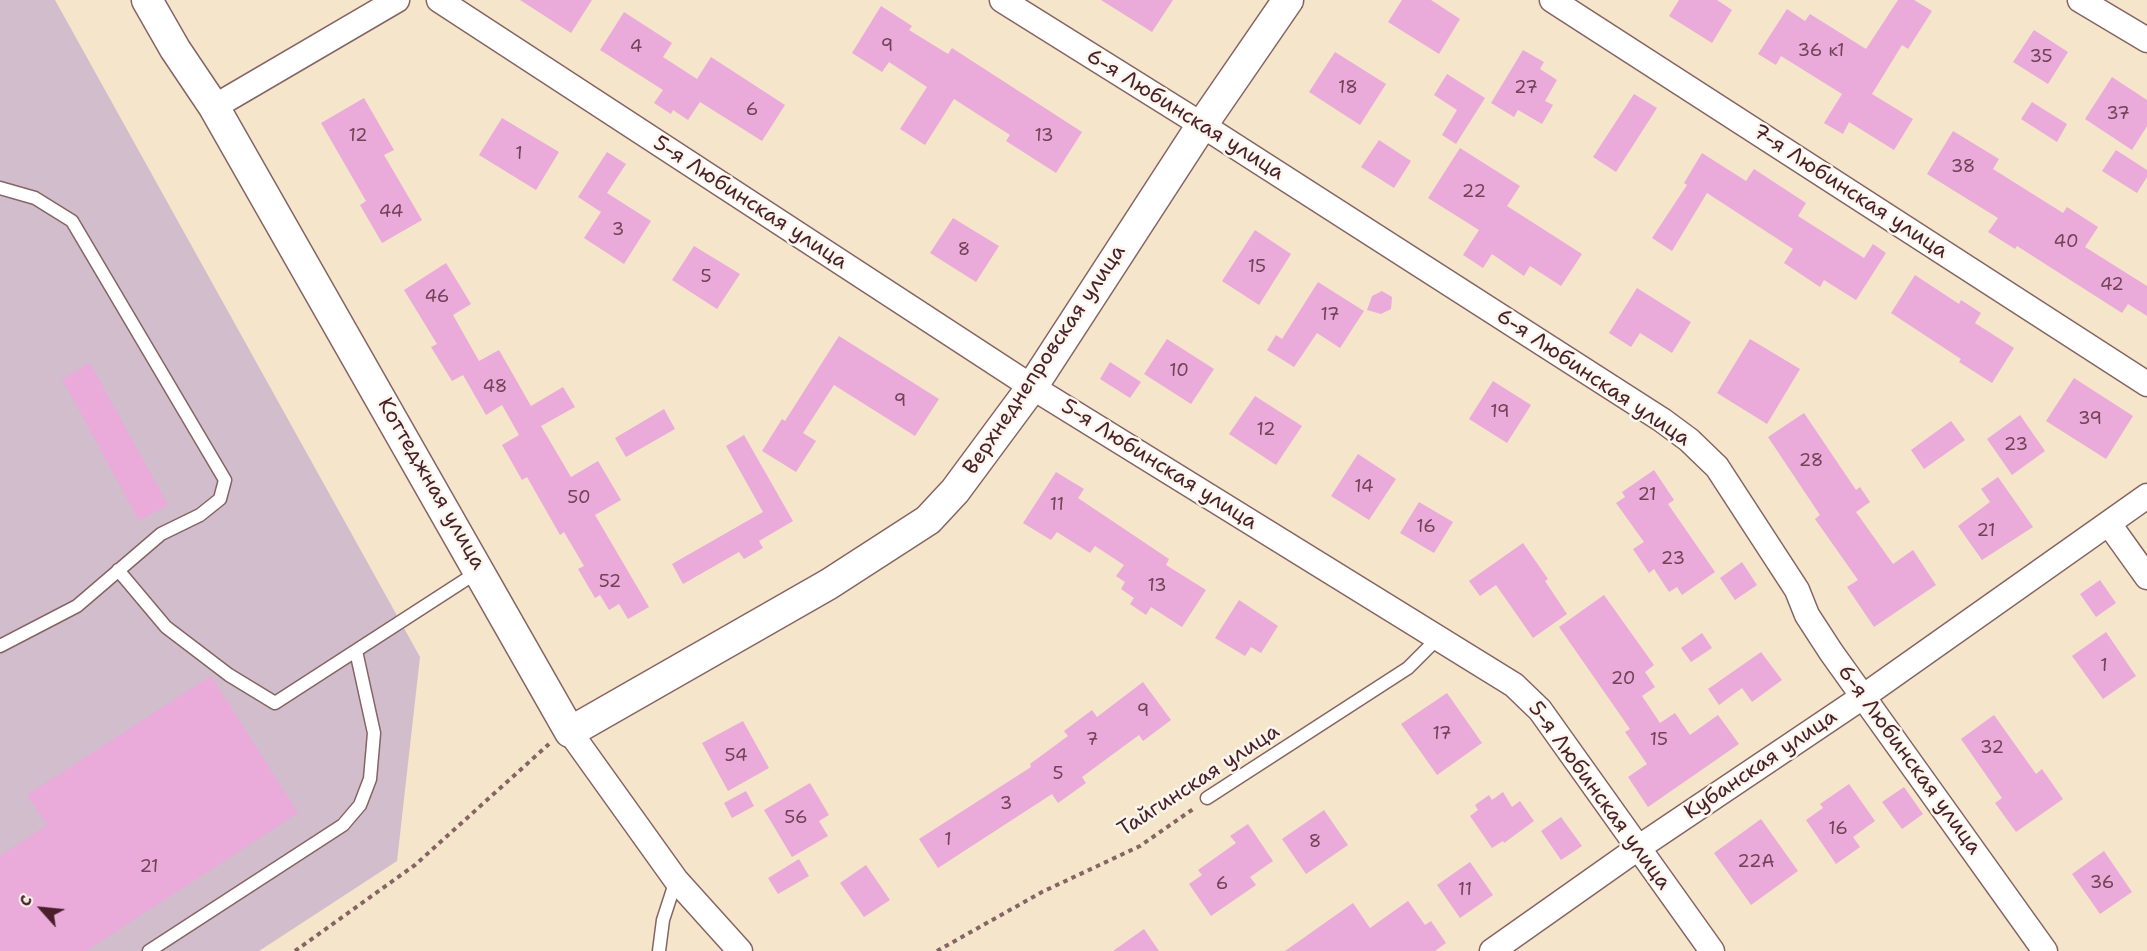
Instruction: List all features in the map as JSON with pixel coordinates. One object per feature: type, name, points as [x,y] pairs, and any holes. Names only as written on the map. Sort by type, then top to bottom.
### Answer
[{"type":"street","name":"Коттеджная улица","points":[[147,0],[175,49],[214,106],[569,730],[676,880],[740,951]]},
{"type":"street","points":[[214,106],[398,0]]},
{"type":"street","name":"5-я Любинская улица","points":[[439,0],[1032,387],[1514,685],[1540,710],[1712,951]]},
{"type":"street","name":"6-я Любинская улица","points":[[1002,0],[1202,125],[1662,420],[1689,440],[1717,467],[1797,590],[1807,615],[2045,951]]},
{"type":"street","name":"Верхнеднепровская улица","points":[[569,730],[829,584],[928,519],[988,449],[1032,387],[1202,125],[1288,0]]},
{"type":"street","name":"7-я Любинская улица","points":[[1552,0],[2147,384]]},
{"type":"street","points":[[2080,0],[2147,40]]},
{"type":"street","name":"Кубанская улица","points":[[1492,951],[1638,848],[1864,696],[2147,496]]},
{"type":"street","points":[[2109,524],[2147,577]]},
{"type":"lane","points":[[0,188],[34,198],[72,221],[225,480],[220,499],[200,515],[161,534],[76,606],[0,646]]},
{"type":"lane","points":[[118,570],[166,627],[229,675],[275,703],[480,570]]},
{"type":"lane","name":"Тайгинская улица","points":[[1207,798],[1408,668],[1437,639]]},
{"type":"lane","points":[[149,951],[343,825],[360,805],[370,779],[374,733],[356,651]]},
{"type":"lane","points":[[659,951],[663,920],[676,880]]},
{"type":"path","points":[[295,951],[415,865],[528,761],[569,730]]},
{"type":"path","name":"Тайгинская улица","points":[[938,951],[1042,892],[1140,846],[1207,798]]},
{"type":"shaded area","points":[[0,0],[55,0],[420,657],[397,861],[259,951],[0,951]]},
{"type":"building","points":[[520,0],[592,0],[571,33]]},
{"type":"building","points":[[1101,0],[1173,0],[1152,32]]},
{"type":"building","points":[[1402,0],[1431,0],[1460,19],[1439,54],[1388,22]]},
{"type":"building","points":[[1679,0],[1717,0],[1732,10],[1712,43],[1669,16]]},
{"type":"building","points":[[1898,0],[1914,0],[1932,11],[1908,49],[1902,45],[1872,94],[1913,119],[1894,150],[1849,122],[1843,134],[1824,123],[1842,94],[1781,56],[1776,65],[1758,54],[1787,9],[1805,21],[1810,14],[1866,49]]},
{"type":"building","points":[[881,6],[912,26],[909,30],[948,54],[952,48],[1082,132],[1056,173],[1006,141],[1010,135],[954,99],[925,145],[900,129],[927,87],[889,62],[882,72],[852,53]]},
{"type":"building","points":[[624,12],[672,43],[663,57],[697,79],[711,57],[785,105],[762,141],[700,102],[688,120],[673,110],[671,114],[654,103],[663,90],[600,50]]},
{"type":"building","points":[[2034,30],[2068,52],[2048,84],[2013,62]]},
{"type":"building","points":[[1523,50],[1544,62],[1540,69],[1557,80],[1545,101],[1553,105],[1542,124],[1518,110],[1514,117],[1491,103]]},
{"type":"building","points":[[1335,52],[1386,84],[1360,125],[1309,92]]},
{"type":"building","points":[[1447,74],[1485,98],[1456,144],[1442,135],[1457,110],[1434,95]]},
{"type":"building","points":[[2112,77],[2147,100],[2147,126],[2132,150],[2085,119]]},
{"type":"building","points":[[1634,94],[1657,108],[1616,172],[1593,157]]},
{"type":"building","points":[[364,98],[394,150],[384,155],[422,220],[382,243],[360,205],[366,201],[321,123]]},
{"type":"building","points":[[2032,102],[2067,124],[2057,142],[2021,119]]},
{"type":"building","points":[[502,118],[559,152],[536,190],[479,155]]},
{"type":"building","points":[[1953,131],[1999,159],[1993,169],[2063,213],[2067,207],[2098,227],[2085,247],[2147,286],[2147,316],[2128,304],[2122,313],[2017,246],[2015,249],[1988,232],[1998,218],[1927,174]]},
{"type":"building","points":[[1379,140],[1411,161],[1394,188],[1361,167]]},
{"type":"building","points":[[1460,148],[1520,186],[1507,206],[1582,254],[1561,286],[1530,266],[1524,276],[1492,254],[1483,268],[1463,255],[1479,230],[1428,198]]},
{"type":"building","points":[[2116,150],[2147,170],[2147,177],[2137,193],[2102,171]]},
{"type":"building","points":[[607,152],[626,164],[607,193],[651,221],[624,264],[584,238],[601,212],[578,197]]},
{"type":"building","points":[[1702,153],[1746,181],[1754,169],[1806,203],[1798,216],[1864,258],[1873,244],[1886,253],[1856,300],[1824,280],[1820,287],[1784,263],[1793,249],[1707,193],[1672,251],[1652,238],[1687,185],[1684,183]]},
{"type":"building","points":[[953,218],[999,246],[976,282],[930,253]]},
{"type":"building","points":[[1255,230],[1291,254],[1259,305],[1222,281]]},
{"type":"building","points":[[694,246],[740,274],[717,309],[672,280]]},
{"type":"building","points":[[446,263],[471,304],[453,315],[479,361],[499,350],[531,406],[563,387],[575,407],[541,426],[571,477],[598,461],[621,500],[595,515],[649,607],[628,619],[619,604],[609,610],[600,595],[595,598],[578,569],[584,566],[564,532],[560,535],[527,477],[522,480],[502,445],[519,435],[502,405],[486,415],[463,375],[452,381],[431,347],[437,344],[404,290]]},
{"type":"building","points":[[1915,275],[1959,304],[1961,300],[1981,313],[1975,323],[2014,348],[1992,383],[1959,362],[1961,359],[1891,313]]},
{"type":"building","points":[[1318,282],[1364,311],[1340,348],[1317,333],[1294,367],[1267,350],[1276,335],[1282,339]]},
{"type":"building","points":[[1637,288],[1691,322],[1672,353],[1640,333],[1631,347],[1609,333]]},
{"type":"building","points":[[1382,291],[1392,297],[1391,309],[1381,314],[1367,310],[1372,296]]},
{"type":"building","points":[[839,336],[939,399],[915,436],[834,385],[803,433],[816,441],[796,472],[762,451],[782,419],[785,421]]},
{"type":"building","points":[[1167,339],[1214,369],[1191,404],[1144,374]]},
{"type":"building","points":[[1750,339],[1800,369],[1767,424],[1717,393]]},
{"type":"building","points":[[1110,362],[1141,382],[1130,398],[1100,379]]},
{"type":"building","points":[[90,363],[168,505],[139,521],[62,379]]},
{"type":"building","points":[[2074,378],[2133,416],[2106,459],[2046,421]]},
{"type":"building","points":[[1493,381],[1531,405],[1507,443],[1469,419]]},
{"type":"building","points":[[1255,396],[1302,426],[1276,465],[1229,434]]},
{"type":"building","points":[[664,409],[675,429],[626,457],[615,438]]},
{"type":"building","points":[[1804,413],[1856,490],[1860,487],[1870,502],[1856,512],[1893,564],[1913,550],[1936,585],[1874,627],[1847,587],[1858,580],[1815,519],[1820,515],[1768,437]]},
{"type":"building","points":[[2020,415],[2045,451],[2012,475],[1987,439]]},
{"type":"building","points":[[1951,421],[1965,440],[1924,469],[1911,450]]},
{"type":"building","points":[[744,435],[793,521],[759,541],[763,548],[744,559],[739,552],[683,584],[672,564],[763,512],[726,446]]},
{"type":"building","points":[[1358,454],[1396,479],[1369,520],[1331,496]]},
{"type":"building","points":[[1654,470],[1674,500],[1668,504],[1715,572],[1682,595],[1677,587],[1669,592],[1654,569],[1649,573],[1633,549],[1644,542],[1616,503],[1625,497],[1622,492]]},
{"type":"building","points":[[1056,472],[1084,489],[1078,498],[1169,559],[1166,565],[1206,590],[1182,627],[1151,607],[1146,615],[1130,604],[1134,598],[1121,589],[1125,582],[1116,576],[1124,565],[1095,546],[1090,553],[1057,532],[1051,540],[1023,523]]},
{"type":"building","points":[[1998,477],[2033,527],[1982,560],[1958,526],[1990,502],[1981,489]]},
{"type":"building","points":[[1419,502],[1453,522],[1434,553],[1400,533]]},
{"type":"building","points":[[1523,543],[1548,579],[1545,581],[1567,614],[1533,638],[1496,585],[1480,596],[1469,581]]},
{"type":"building","points":[[1742,562],[1757,585],[1735,600],[1720,578]]},
{"type":"building","points":[[2100,580],[2116,603],[2096,617],[2080,594]]},
{"type":"building","points":[[1604,595],[1654,665],[1645,672],[1655,687],[1642,696],[1660,723],[1675,713],[1690,735],[1718,715],[1739,744],[1648,807],[1628,777],[1647,764],[1625,732],[1630,729],[1559,627]]},
{"type":"building","points":[[1239,600],[1278,626],[1261,653],[1251,647],[1245,656],[1215,638]]},
{"type":"building","points":[[2106,632],[2136,676],[2103,699],[2072,656]]},
{"type":"building","points":[[1702,633],[1712,648],[1691,662],[1681,648]]},
{"type":"building","points":[[1761,652],[1782,680],[1752,702],[1742,688],[1719,705],[1708,689]]},
{"type":"building","points":[[211,676],[298,813],[86,951],[0,951],[0,856],[47,825],[27,795]]},
{"type":"building","points":[[1143,682],[1171,720],[1143,741],[1139,735],[1082,777],[1086,783],[1058,803],[1052,794],[938,868],[919,839],[1031,767],[1030,764],[1068,736],[1064,731],[1092,710],[1097,717]]},
{"type":"building","points":[[1447,693],[1482,743],[1437,775],[1401,724]]},
{"type":"building","points":[[1994,715],[2036,774],[2042,769],[2063,799],[2016,832],[1995,803],[2002,798],[1961,739]]},
{"type":"building","points":[[743,721],[769,768],[728,791],[702,743]]},
{"type":"building","points":[[810,783],[829,815],[819,821],[828,836],[792,857],[764,810]]},
{"type":"building","points":[[1849,784],[1875,821],[1853,837],[1860,847],[1836,864],[1806,820],[1823,808],[1820,804]]},
{"type":"building","points":[[1904,787],[1923,814],[1902,829],[1882,802]]},
{"type":"building","points":[[746,791],[754,806],[732,818],[724,803]]},
{"type":"building","points":[[1503,792],[1512,807],[1520,801],[1534,821],[1504,843],[1503,841],[1492,848],[1470,816],[1478,810],[1475,805],[1489,795],[1492,800]]},
{"type":"building","points":[[1324,810],[1348,845],[1306,874],[1282,839]]},
{"type":"building","points":[[1561,817],[1582,846],[1561,860],[1541,831]]},
{"type":"building","points":[[1761,819],[1798,871],[1751,905],[1714,853]]},
{"type":"building","points":[[1248,824],[1273,861],[1250,877],[1256,885],[1211,916],[1189,884],[1202,875],[1198,870],[1236,843],[1230,836]]},
{"type":"building","points":[[2104,851],[2132,892],[2100,914],[2072,874]]},
{"type":"building","points":[[799,859],[809,876],[778,894],[768,878]]},
{"type":"building","points":[[1470,862],[1493,895],[1460,918],[1437,885]]},
{"type":"building","points":[[866,865],[890,900],[864,917],[840,883]]},
{"type":"building","points":[[1408,901],[1425,925],[1431,921],[1446,943],[1435,951],[1285,951],[1353,903],[1370,928]]},
{"type":"building","points":[[1144,929],[1159,951],[1113,951]]}]
